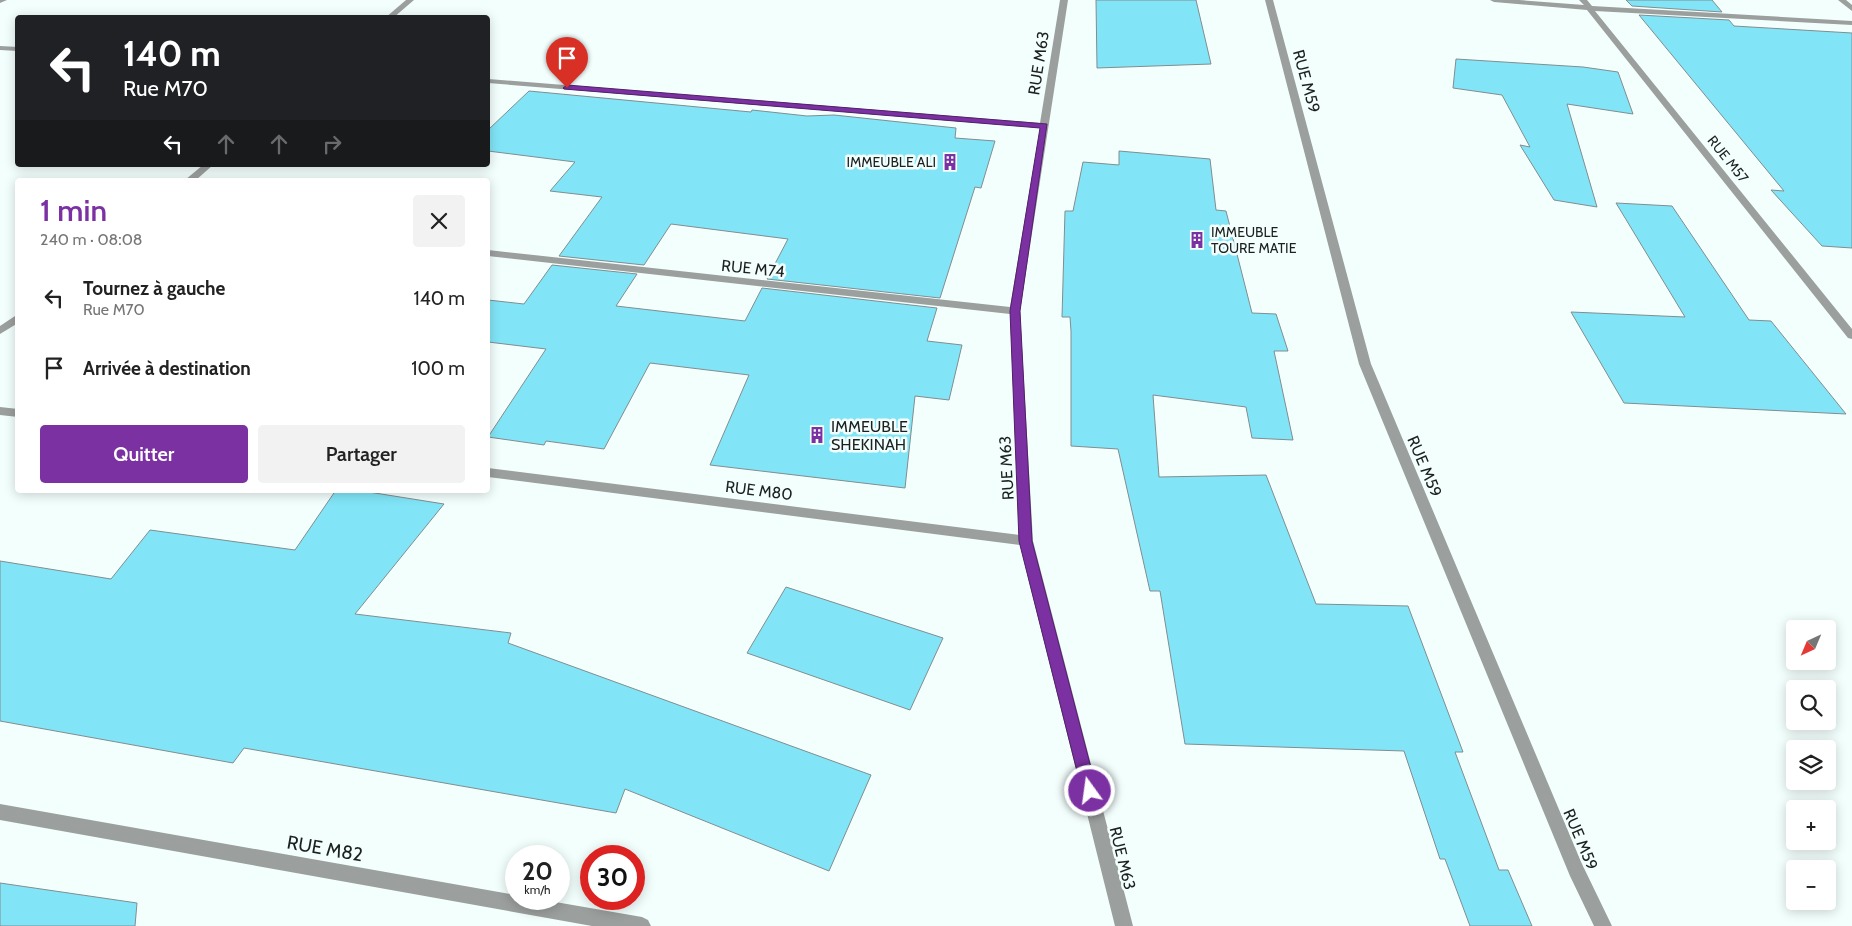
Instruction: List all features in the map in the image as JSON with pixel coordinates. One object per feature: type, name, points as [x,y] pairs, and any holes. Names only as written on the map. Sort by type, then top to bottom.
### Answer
[{"type":"street","points":[[392,15],[410,0]]},
{"type":"street","name":"RUE M63","points":[[1064,0],[1015,311],[1026,541],[1124,926]]},
{"type":"street","name":"RUE M59","points":[[1269,0],[1365,364],[1576,870],[1603,926]]},
{"type":"street","points":[[1494,0],[1586,4],[1852,23]]},
{"type":"street","points":[[1842,0],[1852,9]]},
{"type":"street","name":"RUE M57","points":[[1586,4],[1852,336]]},
{"type":"street","points":[[0,48],[15,49]]},
{"type":"street","points":[[490,81],[1044,126]]},
{"type":"street","points":[[192,178],[206,167]]},
{"type":"street","name":"RUE M74","points":[[490,253],[1015,311]]},
{"type":"street","points":[[0,331],[15,319]]},
{"type":"street","points":[[0,411],[15,414]]},
{"type":"street","name":"RUE M80","points":[[490,473],[1026,541]]},
{"type":"street","name":"RUE M82","points":[[0,812],[642,926]]},
{"type":"building","points":[[1096,0],[1196,0],[1211,64],[1097,68]]},
{"type":"building","points":[[1626,0],[1712,0],[1722,12],[1632,6]]},
{"type":"building","points":[[1639,15],[1729,20],[1734,26],[1852,33],[1852,248],[1822,246],[1771,190],[1784,191]]},
{"type":"building","points":[[1456,59],[1583,67],[1618,72],[1633,114],[1567,104],[1597,207],[1554,200],[1520,145],[1530,147],[1502,95],[1453,88]]},
{"type":"building","points":[[529,91],[751,112],[752,110],[807,116],[834,115],[956,128],[955,138],[995,141],[981,188],[975,187],[940,298],[767,279],[788,239],[671,224],[644,265],[559,256],[602,197],[550,191],[575,162],[490,151],[490,128]]},
{"type":"building","points":[[1119,151],[1210,159],[1216,210],[1226,211],[1252,313],[1276,314],[1288,351],[1274,351],[1293,440],[1252,438],[1246,407],[1153,395],[1159,477],[1266,475],[1316,604],[1408,606],[1463,752],[1455,752],[1499,870],[1508,870],[1532,926],[1470,926],[1445,859],[1440,859],[1404,751],[1185,744],[1160,591],[1150,591],[1118,449],[1071,446],[1071,331],[1070,317],[1062,317],[1065,211],[1073,211],[1083,162],[1119,165]]},
{"type":"building","points":[[1616,203],[1672,206],[1749,320],[1771,321],[1846,414],[1624,403],[1571,312],[1685,317]]},
{"type":"building","points":[[552,265],[637,274],[616,306],[745,321],[762,288],[937,308],[927,341],[962,345],[949,400],[915,396],[905,488],[710,465],[749,375],[650,363],[604,449],[546,441],[544,445],[490,437],[490,434],[546,349],[490,342],[490,300],[524,304]]},
{"type":"building","points":[[334,493],[375,493],[444,504],[355,614],[511,633],[508,643],[871,775],[829,871],[625,789],[616,813],[244,748],[233,763],[0,721],[0,561],[111,579],[150,530],[295,550]]},
{"type":"building","points":[[786,587],[943,638],[910,710],[747,653]]},
{"type":"building","points":[[0,883],[137,903],[135,926],[0,926]]},
{"type":"place","name":"IMMEUBLE ALI","points":[[950,162]]},
{"type":"place","name":"IMMEUBLE TOURE MATIE","points":[[1197,240]]},
{"type":"place","name":"IMMEUBLE SHEKINAH","points":[[817,435]]},
{"type":"route","points":[[567,88],[1044,126],[1015,311],[1026,541],[1090,791]]}]
